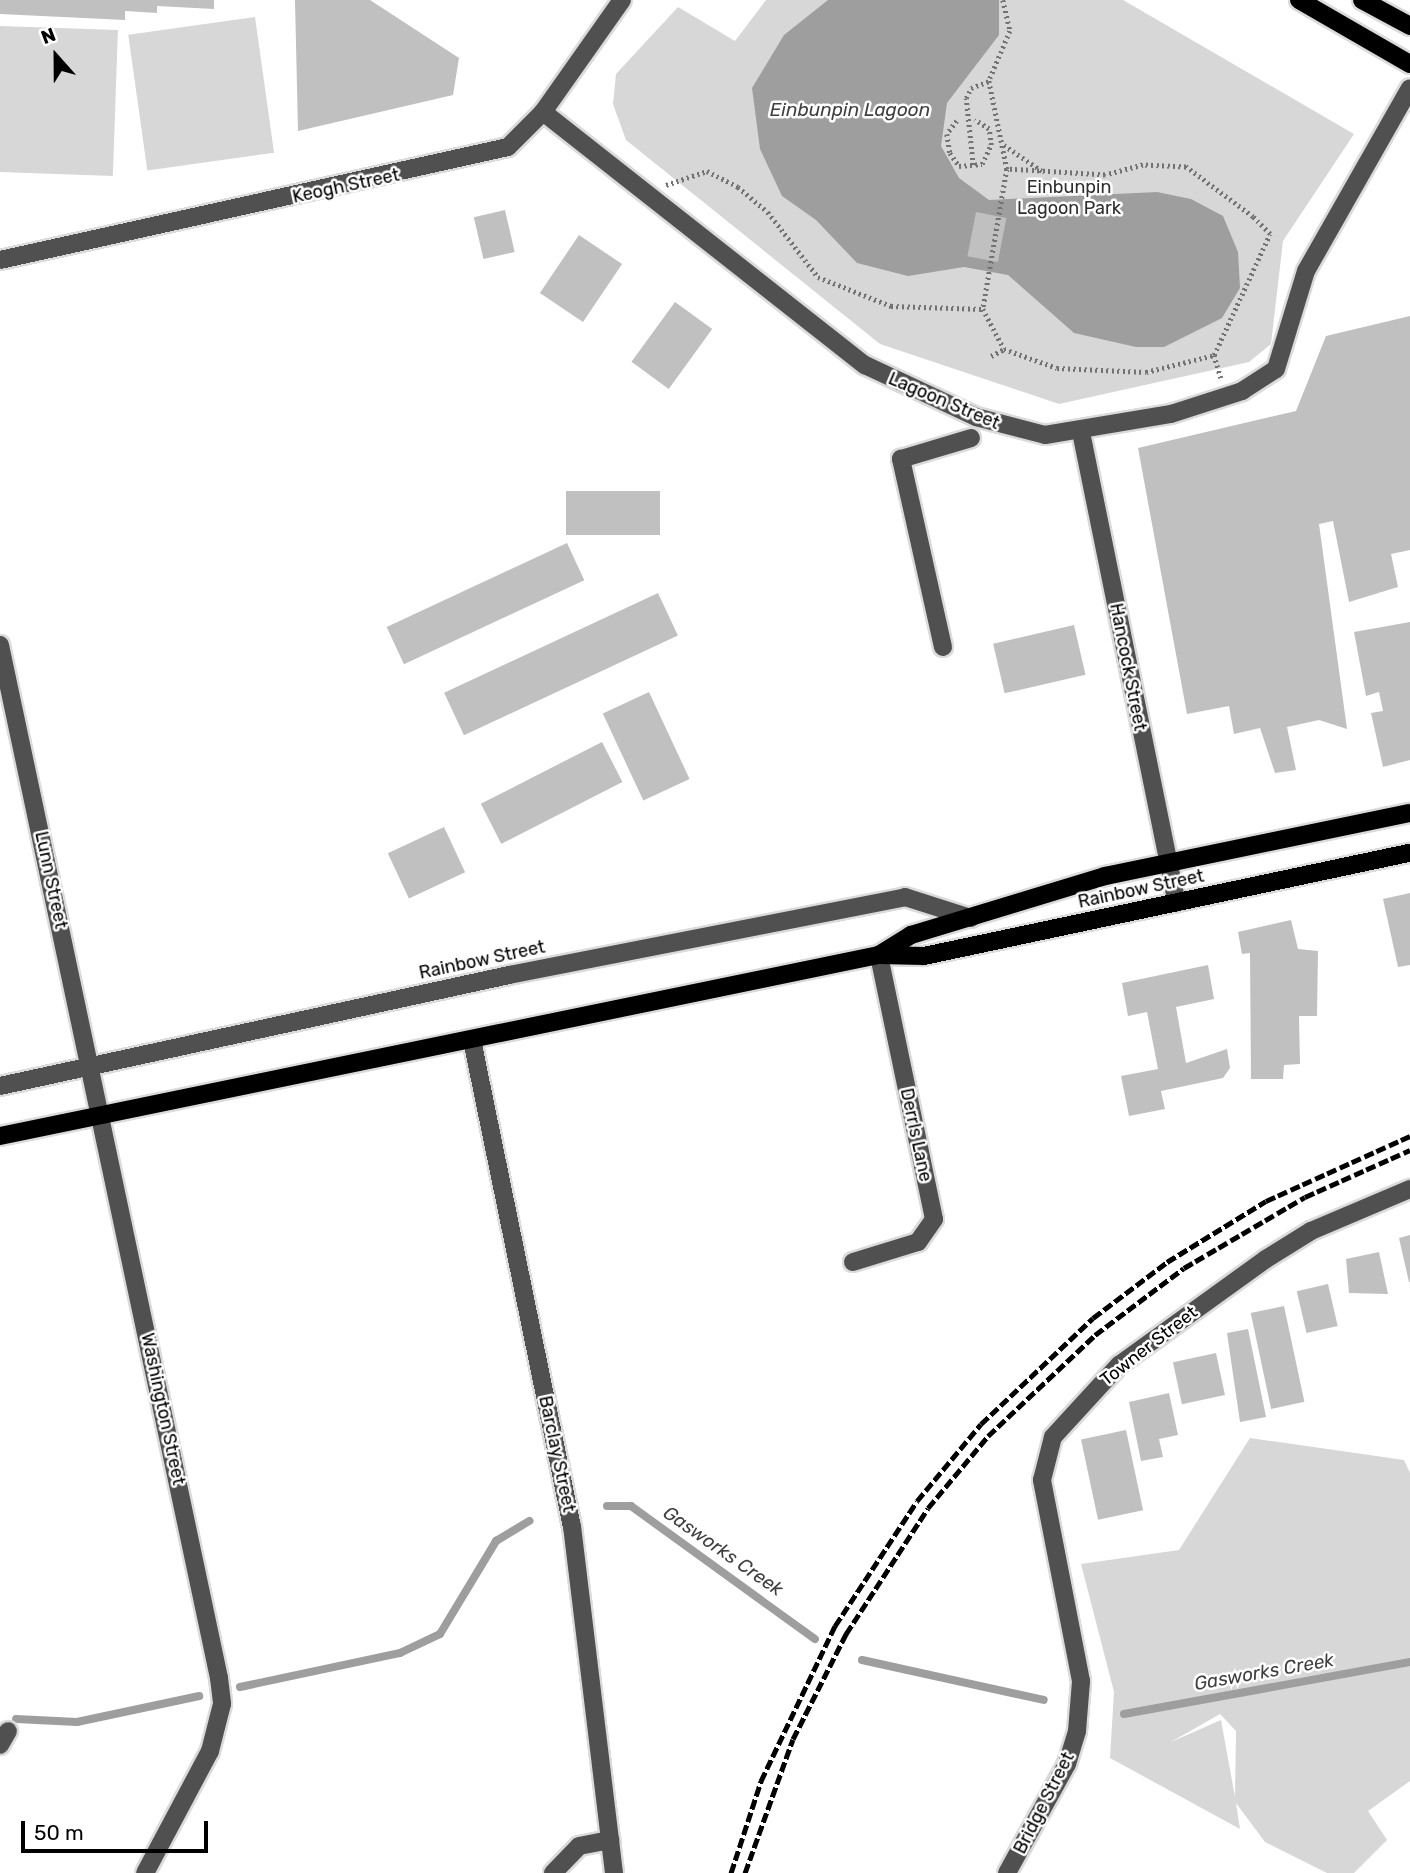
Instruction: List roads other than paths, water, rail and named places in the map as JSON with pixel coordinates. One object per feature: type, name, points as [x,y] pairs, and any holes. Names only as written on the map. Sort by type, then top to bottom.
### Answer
[{"type":"main road","points":[[1299,0],[1410,64]]},
{"type":"main road","points":[[1362,0],[1410,26]]},
{"type":"main road","name":"Rainbow Street","points":[[879,955],[911,935],[1168,862],[1410,813]]},
{"type":"main road","name":"Rainbow Street","points":[[0,1136],[879,955],[924,956],[1410,853]]},
{"type":"street","name":"Keogh Street","points":[[0,260],[486,156],[525,134],[543,113],[622,0]]},
{"type":"street","name":"Lagoon Street","points":[[543,113],[865,365],[1013,429],[1081,432],[1226,398],[1276,369],[1306,271],[1410,88]]},
{"type":"street","name":"Hancock Street","points":[[1081,432],[1177,902]]},
{"type":"street","points":[[943,647],[901,459],[971,438]]},
{"type":"street","name":"Lunn Street","points":[[0,645],[102,1115]]},
{"type":"street","name":"Rainbow Street","points":[[0,1086],[92,1068],[501,976],[905,897],[971,918]]},
{"type":"street","name":"Derrls Lane","points":[[853,1262],[918,1242],[934,1219],[879,955]]},
{"type":"street","name":"Barclay Street","points":[[472,1040],[572,1526],[614,1873]]},
{"type":"street","name":"Washington Street","points":[[102,1115],[222,1704],[210,1751],[145,1873]]},
{"type":"street","name":"Towner Street","points":[[1077,1731],[1081,1681],[1042,1480],[1053,1437],[1119,1365],[1266,1258],[1311,1231],[1410,1189]]},
{"type":"street","name":"Bridge Street","points":[[1007,1873],[1068,1764],[1077,1731]]},
{"type":"street","points":[[553,1873],[579,1846],[610,1840]]},
{"type":"water","name":"Einbunpin Lagoon","points":[[828,0],[999,0],[999,35],[947,103],[941,146],[959,178],[989,200],[1157,192],[1191,199],[1223,216],[1238,252],[1240,288],[1222,318],[1164,347],[1136,347],[1074,333],[1008,275],[964,267],[908,276],[857,263],[816,220],[782,196],[760,149],[752,88],[784,35]]},
{"type":"waterway","name":"Gasworks Creek","points":[[607,1506],[631,1506],[815,1639]]},
{"type":"waterway","points":[[240,1687],[400,1653],[440,1634],[496,1541],[529,1521]]},
{"type":"waterway","name":"Gasworks Creek","points":[[862,1660],[1044,1700]]},
{"type":"waterway","name":"Gasworks Creek","points":[[1124,1714],[1410,1662]]},
{"type":"waterway","points":[[16,1719],[77,1722],[199,1696]]},
{"type":"railway","points":[[731,1873],[761,1781],[835,1626],[917,1501],[981,1424],[1093,1318],[1167,1262],[1266,1201],[1410,1136]]},
{"type":"railway","points":[[745,1873],[793,1739],[846,1634],[928,1508],[988,1436],[1095,1335],[1184,1268],[1305,1197],[1410,1150]]},
{"type":"park label","name":"Einbunpin Lagoon Park","points":[[1069,198]]}]
